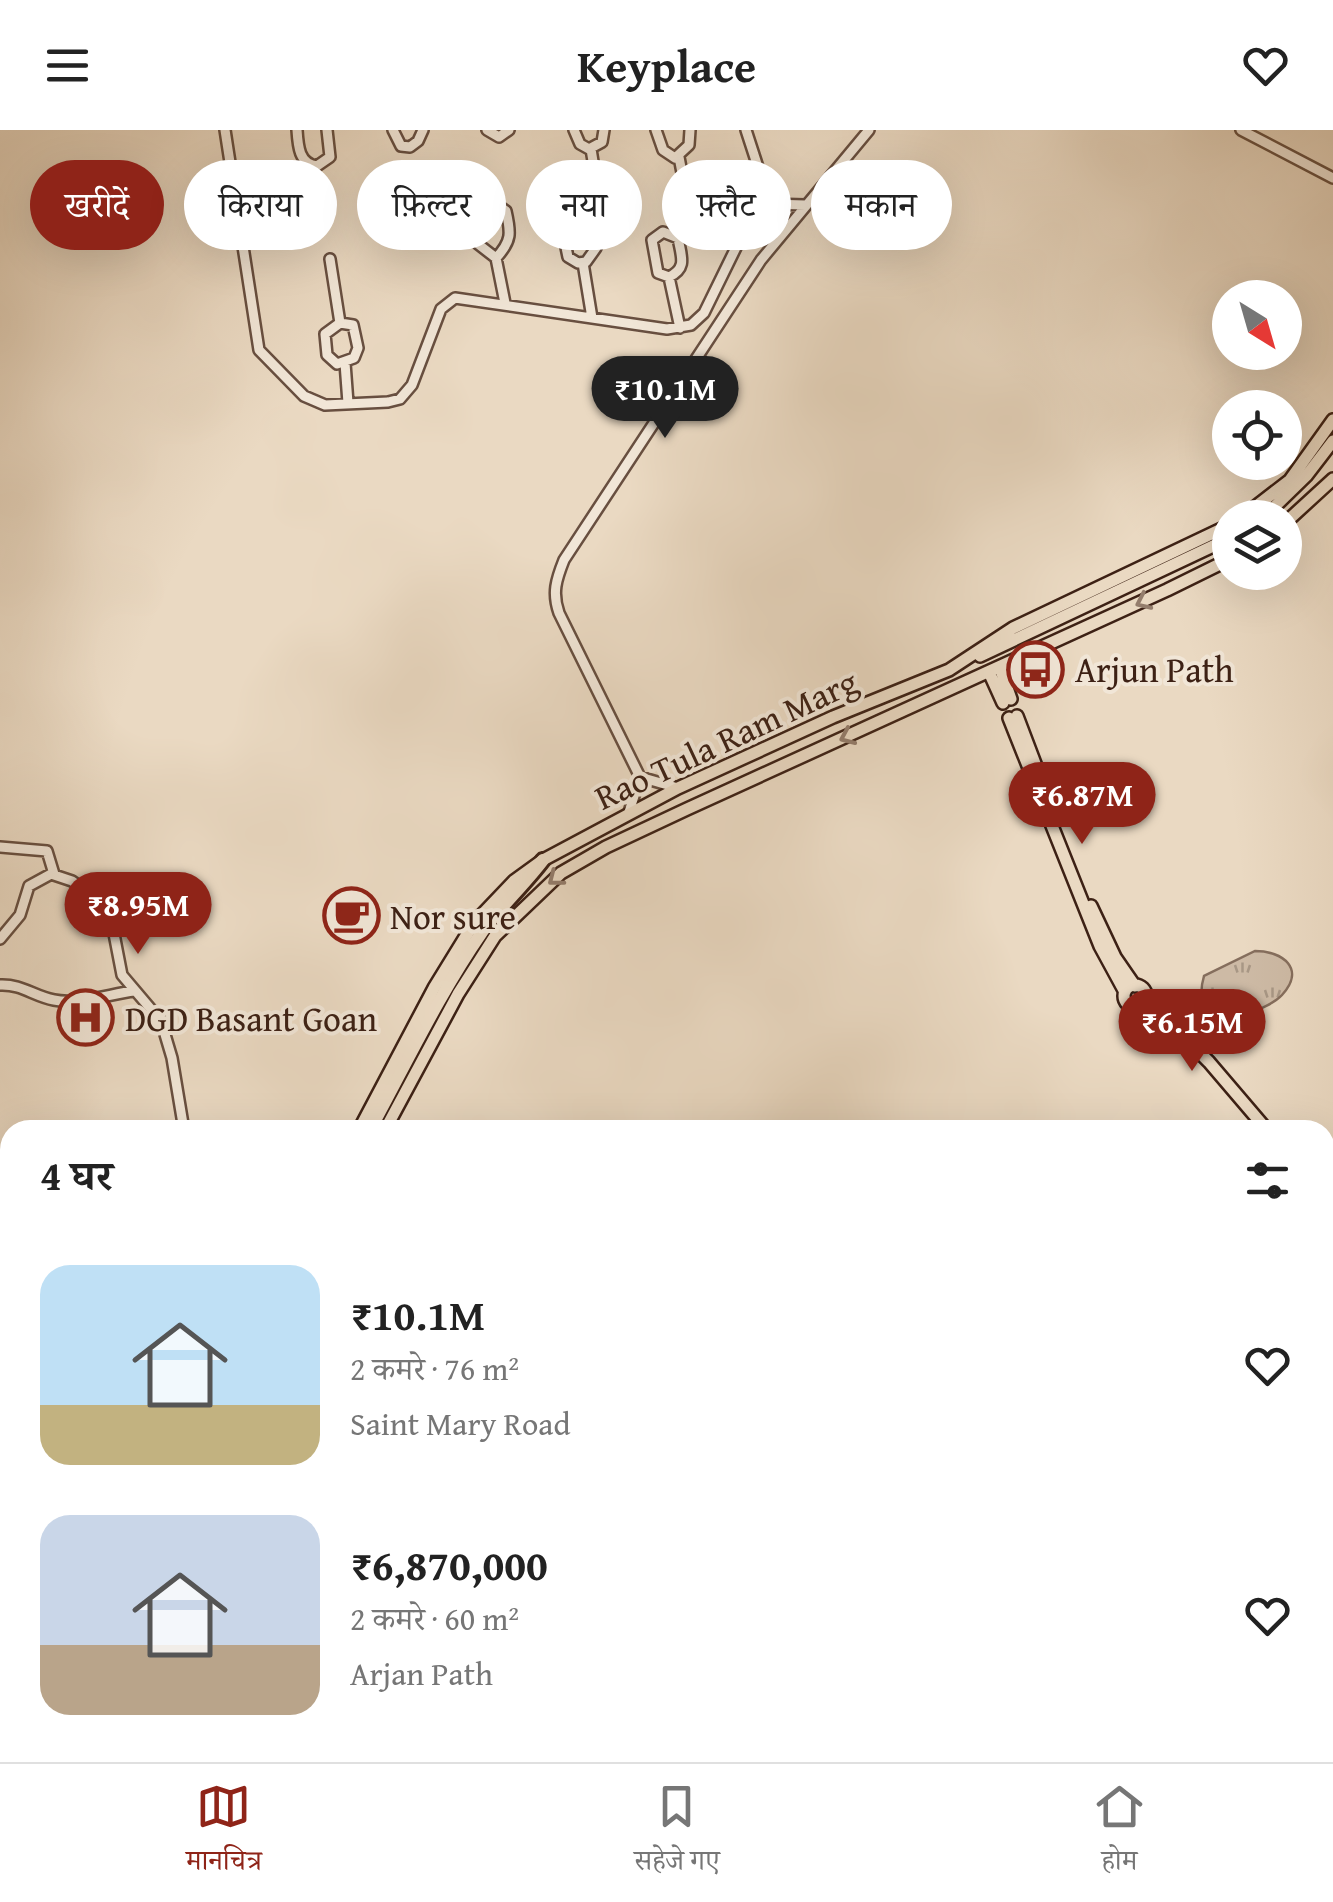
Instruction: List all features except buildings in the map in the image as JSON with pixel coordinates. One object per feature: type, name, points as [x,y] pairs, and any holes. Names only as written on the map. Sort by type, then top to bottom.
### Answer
[{"type":"highway","points":[[375,1120],[483,930],[522,890],[543,860]]},
{"type":"main road","points":[[1264,500],[1290,480],[1333,420]]},
{"type":"main road","points":[[1281,500],[1333,441]]},
{"type":"main road","points":[[1302,509],[1330,484]]},
{"type":"main road","name":"Rao Tula Ram Marg","points":[[364,1120],[434,988],[474,923],[514,881],[543,860],[678,788],[834,716],[949,670],[1013,628],[1212,534]]},
{"type":"main road","points":[[949,670],[1212,547]]},
{"type":"main road","name":"Rao Tula Ram Marg","points":[[390,1120],[458,994],[495,936],[561,873],[606,847],[1212,567]]},
{"type":"main road","points":[[995,670],[1007,701]]},
{"type":"main road","points":[[1013,716],[1100,946],[1130,989]]},
{"type":"main road","points":[[1130,989],[1143,990],[1143,1002],[1158,1021],[1250,1120]]},
{"type":"main road","points":[[1130,989],[1126,1003],[1131,1006],[1143,1002]]},
{"type":"main road","points":[[1143,1002],[1209,1062],[1258,1120]]},
{"type":"main road","points":[[1139,1028],[1148,1020],[1158,1021]]},
{"type":"street","points":[[225,130],[258,350],[310,400],[325,405],[388,402],[406,393],[441,309],[454,298],[592,318],[680,328],[691,325],[704,313],[735,250]]},
{"type":"street","points":[[298,130],[302,158],[308,165],[318,166],[330,157],[326,130]]},
{"type":"street","points":[[393,130],[401,146],[410,147],[423,130]]},
{"type":"street","points":[[487,130],[499,137],[509,130]]},
{"type":"street","points":[[574,130],[580,144],[591,148],[602,142],[604,130]]},
{"type":"street","points":[[656,130],[670,158],[679,157],[690,146],[690,130]]},
{"type":"street","points":[[746,130],[756,160]]},
{"type":"street","points":[[629,812],[640,777],[560,613],[554,594],[557,578],[564,560],[713,330],[770,248],[868,130]]},
{"type":"street","points":[[1241,130],[1333,178]]},
{"type":"street","points":[[591,148],[593,160]]},
{"type":"street","points":[[791,205],[805,206]]},
{"type":"street","points":[[496,258],[512,234],[506,211],[499,206],[478,211],[472,220],[478,244],[496,258],[505,304]]},
{"type":"street","points":[[577,223],[594,230],[596,248],[583,263],[568,257],[563,238],[565,229],[577,223]]},
{"type":"street","points":[[663,232],[678,238],[683,264],[670,277],[658,273],[652,245],[652,240],[663,232]]},
{"type":"street","points":[[330,259],[340,323]]},
{"type":"street","points":[[583,263],[592,318]]},
{"type":"street","points":[[670,277],[680,328]]},
{"type":"street","points":[[340,323],[353,324],[358,348],[354,358],[345,363],[332,362],[326,345],[326,332],[340,323]]},
{"type":"street","points":[[345,363],[348,403]]},
{"type":"street","points":[[640,777],[678,788]]},
{"type":"street","points":[[0,847],[48,851],[54,874]]},
{"type":"street","points":[[0,938],[20,915],[28,886],[54,874],[84,888],[109,908],[121,970],[161,1021],[182,1120]]},
{"type":"street","points":[[0,985],[19,985],[49,1000],[64,1002],[134,991]]},
{"type":"green space","points":[[1255,951],[1274,954],[1288,963],[1292,977],[1289,986],[1277,999],[1232,1020],[1209,1012],[1201,993],[1204,976]]},
{"type":"place","name":"Arjun Path","points":[[1036,669]]},
{"type":"place","name":"Nor sure","points":[[351,916]]},
{"type":"place","name":"DGD Basant Goan","points":[[86,1018]]}]
